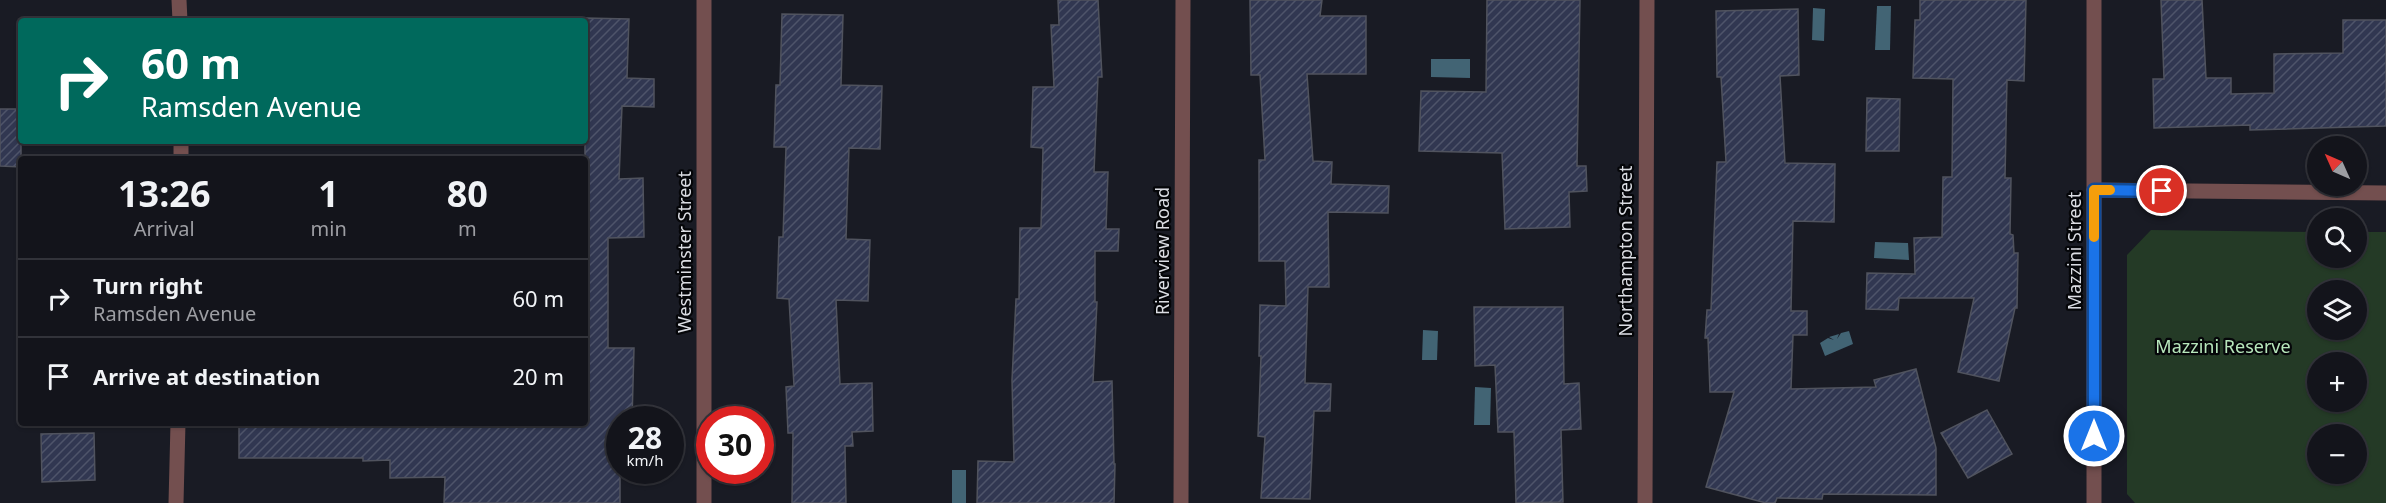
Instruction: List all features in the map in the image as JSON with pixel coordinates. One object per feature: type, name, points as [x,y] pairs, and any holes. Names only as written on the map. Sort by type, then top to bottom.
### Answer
[{"type":"street","points":[[180,0],[180,18]]},
{"type":"street","name":"Westminster Street","points":[[704,0],[704,503]]},
{"type":"street","name":"Riverview Road","points":[[1181,503],[1184,0]]},
{"type":"street","name":"Northampton Street","points":[[1645,503],[1647,0]]},
{"type":"street","name":"Mazzini Street","points":[[2094,0],[2094,503]]},
{"type":"street","points":[[2094,190],[2386,193]]},
{"type":"street","points":[[176,503],[178,426]]},
{"type":"green space","name":"Mazzini Reserve","points":[[2151,230],[2307,232],[2307,268],[2367,268],[2367,232],[2386,232],[2386,503],[2135,503],[2127,494],[2127,255]]},
{"type":"water","points":[[1877,6],[1891,6],[1890,50],[1875,50]]},
{"type":"water","points":[[1813,8],[1825,9],[1824,41],[1812,40]]},
{"type":"water","points":[[1431,59],[1470,59],[1470,78],[1431,77]]},
{"type":"water","points":[[1875,242],[1908,243],[1909,260],[1874,258]]},
{"type":"water","points":[[1423,330],[1438,331],[1437,360],[1422,360]]},
{"type":"water","points":[[1849,331],[1853,344],[1825,356],[1820,343],[1828,338],[1834,340],[1829,337],[1839,334],[1837,339],[1841,333]]},
{"type":"water","points":[[1475,387],[1491,388],[1490,425],[1474,425]]},
{"type":"water","points":[[952,470],[966,470],[966,503],[952,503]]},
{"type":"building","points":[[1058,0],[1098,0],[1102,77],[1098,77],[1094,172],[1108,172],[1106,229],[1119,229],[1118,251],[1095,251],[1095,302],[1097,302],[1093,382],[1112,381],[1114,503],[977,503],[978,461],[1014,462],[1012,380],[1016,299],[1019,299],[1020,228],[1041,228],[1043,148],[1031,147],[1033,87],[1054,87],[1051,25],[1059,25]]},
{"type":"building","points":[[1250,0],[1322,0],[1320,16],[1366,16],[1366,74],[1307,74],[1313,161],[1332,162],[1331,184],[1389,186],[1388,213],[1328,212],[1329,287],[1308,287],[1305,383],[1331,384],[1330,411],[1314,411],[1310,499],[1261,498],[1265,437],[1258,436],[1260,305],[1286,306],[1285,261],[1259,261],[1259,160],[1265,160],[1260,75],[1251,75]]},
{"type":"building","points":[[1487,0],[1580,0],[1577,166],[1586,166],[1587,191],[1569,192],[1570,227],[1505,229],[1502,153],[1419,151],[1421,91],[1486,92]]},
{"type":"building","points":[[1920,0],[2026,0],[2024,81],[2007,80],[2005,178],[2011,178],[2010,234],[2013,235],[2014,253],[2018,253],[2017,308],[2015,308],[1999,381],[1958,372],[1974,298],[1899,298],[1898,310],[1866,309],[1867,273],[1915,274],[1914,238],[1942,237],[1943,177],[1952,177],[1953,79],[1913,78],[1915,20],[1920,20]]},
{"type":"building","points":[[2161,0],[2202,0],[2206,78],[2231,78],[2231,94],[2274,93],[2274,54],[2343,53],[2343,20],[2386,20],[2386,126],[2250,130],[2250,125],[2154,128],[2153,79],[2164,79]]},
{"type":"building","points":[[1798,9],[1799,75],[1780,76],[1785,163],[1835,164],[1834,222],[1793,221],[1791,311],[1807,311],[1807,335],[1793,335],[1791,389],[1876,387],[1874,380],[1916,369],[1936,448],[1936,495],[1823,494],[1822,499],[1777,498],[1775,503],[1766,503],[1706,487],[1734,392],[1710,392],[1708,338],[1705,338],[1707,310],[1711,310],[1717,162],[1726,162],[1721,77],[1717,77],[1716,11]]},
{"type":"building","points":[[782,14],[843,15],[841,85],[882,86],[880,149],[849,148],[846,239],[870,240],[868,301],[836,300],[840,384],[872,383],[873,431],[852,432],[853,446],[845,446],[846,503],[792,503],[793,433],[788,433],[786,387],[794,386],[789,299],[777,298],[779,237],[783,237],[786,147],[774,147],[776,85],[780,85]]},
{"type":"building","points":[[588,18],[629,19],[627,78],[654,79],[654,107],[622,106],[619,179],[643,178],[644,237],[608,238],[608,348],[634,348],[632,406],[606,406],[606,484],[620,484],[620,503],[444,503],[445,477],[390,478],[390,460],[239,458],[239,426],[588,426],[588,156],[585,156],[585,144],[588,144]]},
{"type":"building","points":[[1867,98],[1900,99],[1899,151],[1866,151]]},
{"type":"building","points":[[0,109],[18,109],[18,144],[21,144],[21,156],[18,156],[18,167],[0,166]]},
{"type":"building","points":[[1474,307],[1563,307],[1564,384],[1579,383],[1581,429],[1561,430],[1563,502],[1516,503],[1514,432],[1498,432],[1495,365],[1475,366]]},
{"type":"building","points":[[1987,410],[2012,454],[1968,478],[1941,433]]},
{"type":"building","points":[[94,433],[95,480],[42,482],[41,434]]},
{"type":"slow traffic","points":[[2094,237],[2094,190],[2110,190]]},
{"type":"route","points":[[2094,436],[2094,190],[2162,191]]}]
